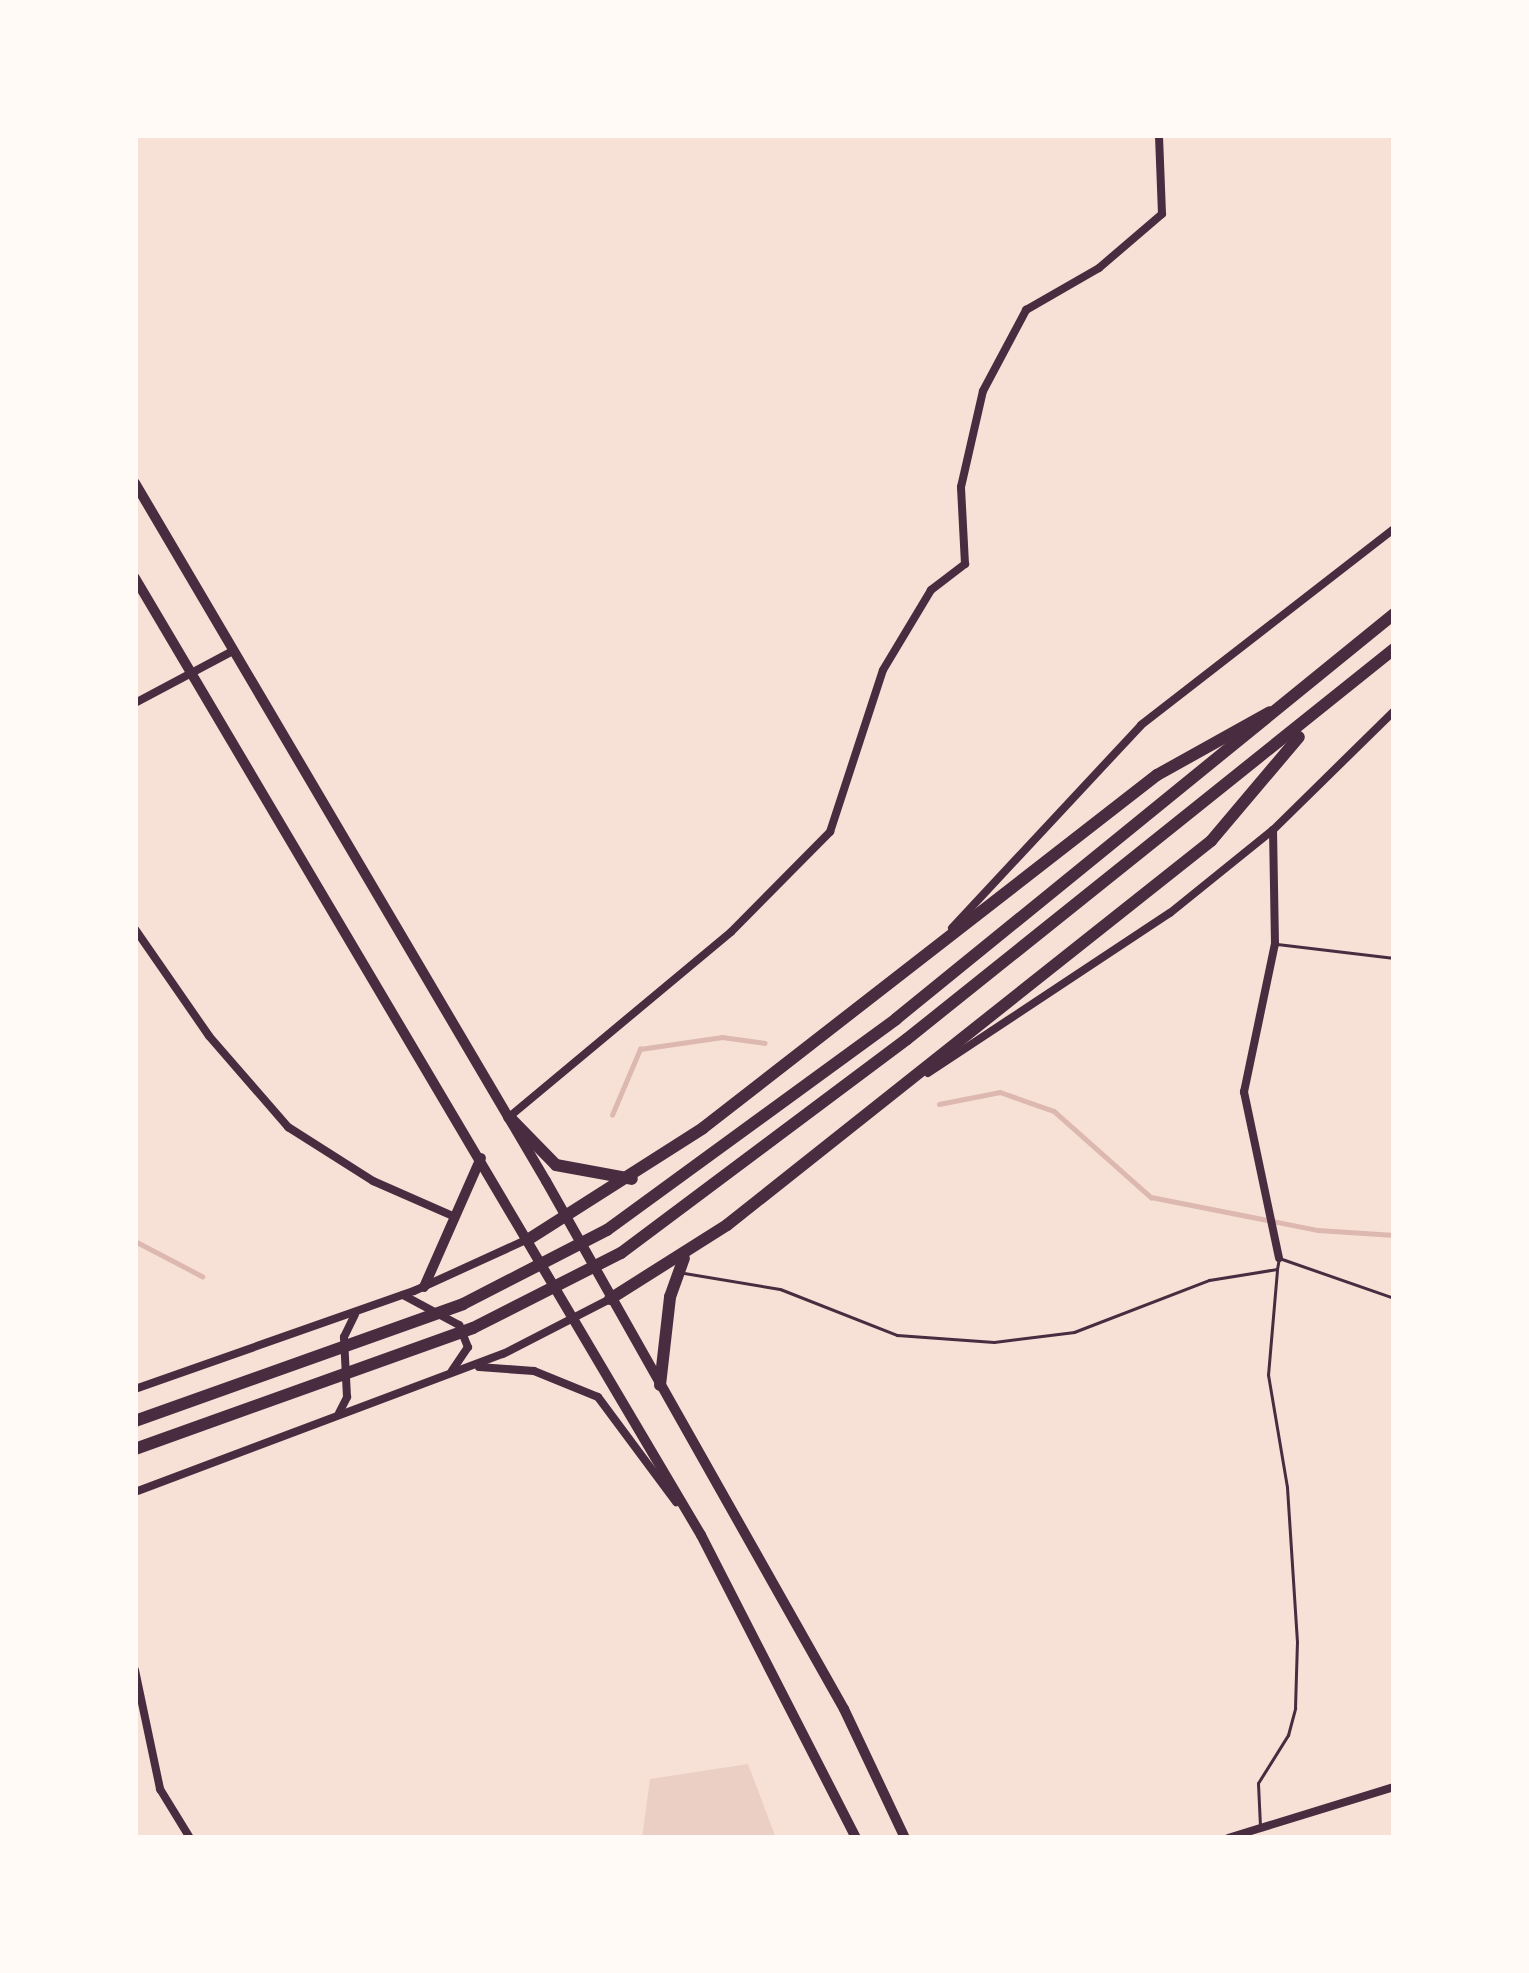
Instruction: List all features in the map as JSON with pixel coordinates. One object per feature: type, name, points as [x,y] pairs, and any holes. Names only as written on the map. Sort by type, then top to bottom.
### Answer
[{"type":"highway","points":[[135,1421],[517,1279],[651,1202],[896,1019],[1394,614]]},
{"type":"highway","points":[[135,1449],[426,1347],[570,1281],[708,1194],[1320,713],[1394,649]]},
{"type":"highway","points":[[529,1239],[633,1179],[1157,775],[1302,693]]},
{"type":"highway","points":[[610,1299],[687,1252],[1211,842],[1320,713]]},
{"type":"highway","points":[[509,1117],[556,1165],[633,1179]]},
{"type":"highway","points":[[660,1385],[676,1273],[687,1252]]},
{"type":"main road","points":[[135,483],[509,1117],[844,1709],[905,1838]]},
{"type":"main road","points":[[135,578],[701,1535],[856,1838]]},
{"type":"main road","points":[[424,1287],[481,1157]]},
{"type":"street","points":[[509,1117],[730,932],[830,832],[883,670],[931,590],[965,564],[962,487],[982,392],[1026,310],[1099,268],[1162,214],[1159,135]]},
{"type":"street","points":[[934,947],[1141,725],[1394,529]]},
{"type":"street","points":[[135,703],[235,650]]},
{"type":"street","points":[[886,1099],[1170,913],[1273,830],[1394,711]]},
{"type":"street","points":[[1273,830],[1275,944],[1244,1092],[1264,1190],[1280,1238],[1279,1258]]},
{"type":"street","points":[[135,929],[209,1036],[288,1127],[373,1181],[454,1216]]},
{"type":"street","points":[[135,1389],[403,1295],[529,1239]]},
{"type":"street","points":[[403,1295],[458,1325],[468,1347],[446,1376]]},
{"type":"street","points":[[135,1492],[472,1366],[610,1299]]},
{"type":"street","points":[[336,1417],[347,1397],[344,1337],[356,1312]]},
{"type":"street","points":[[472,1366],[534,1371],[598,1397],[701,1535]]},
{"type":"street","points":[[135,1670],[160,1789],[190,1838]]},
{"type":"street","points":[[1228,1838],[1394,1787]]},
{"type":"lane","points":[[1275,944],[1394,958]]},
{"type":"lane","points":[[1260,1828],[1258,1783],[1295,1708],[1297,1642],[1287,1486],[1268,1375],[1279,1258],[1394,1298]]},
{"type":"lane","points":[[676,1273],[780,1288],[897,1336],[994,1342],[1074,1332],[1209,1280],[1277,1270]]},
{"type":"shaded area","points":[[748,1764],[776,1838],[642,1838],[650,1779]]},
{"type":"waterway","points":[[612,1115],[640,1049],[722,1037],[765,1043]]},
{"type":"waterway","points":[[939,1104],[1000,1092],[1054,1111],[1151,1197],[1318,1230],[1394,1235]]},
{"type":"waterway","points":[[135,1241],[202,1276]]}]
